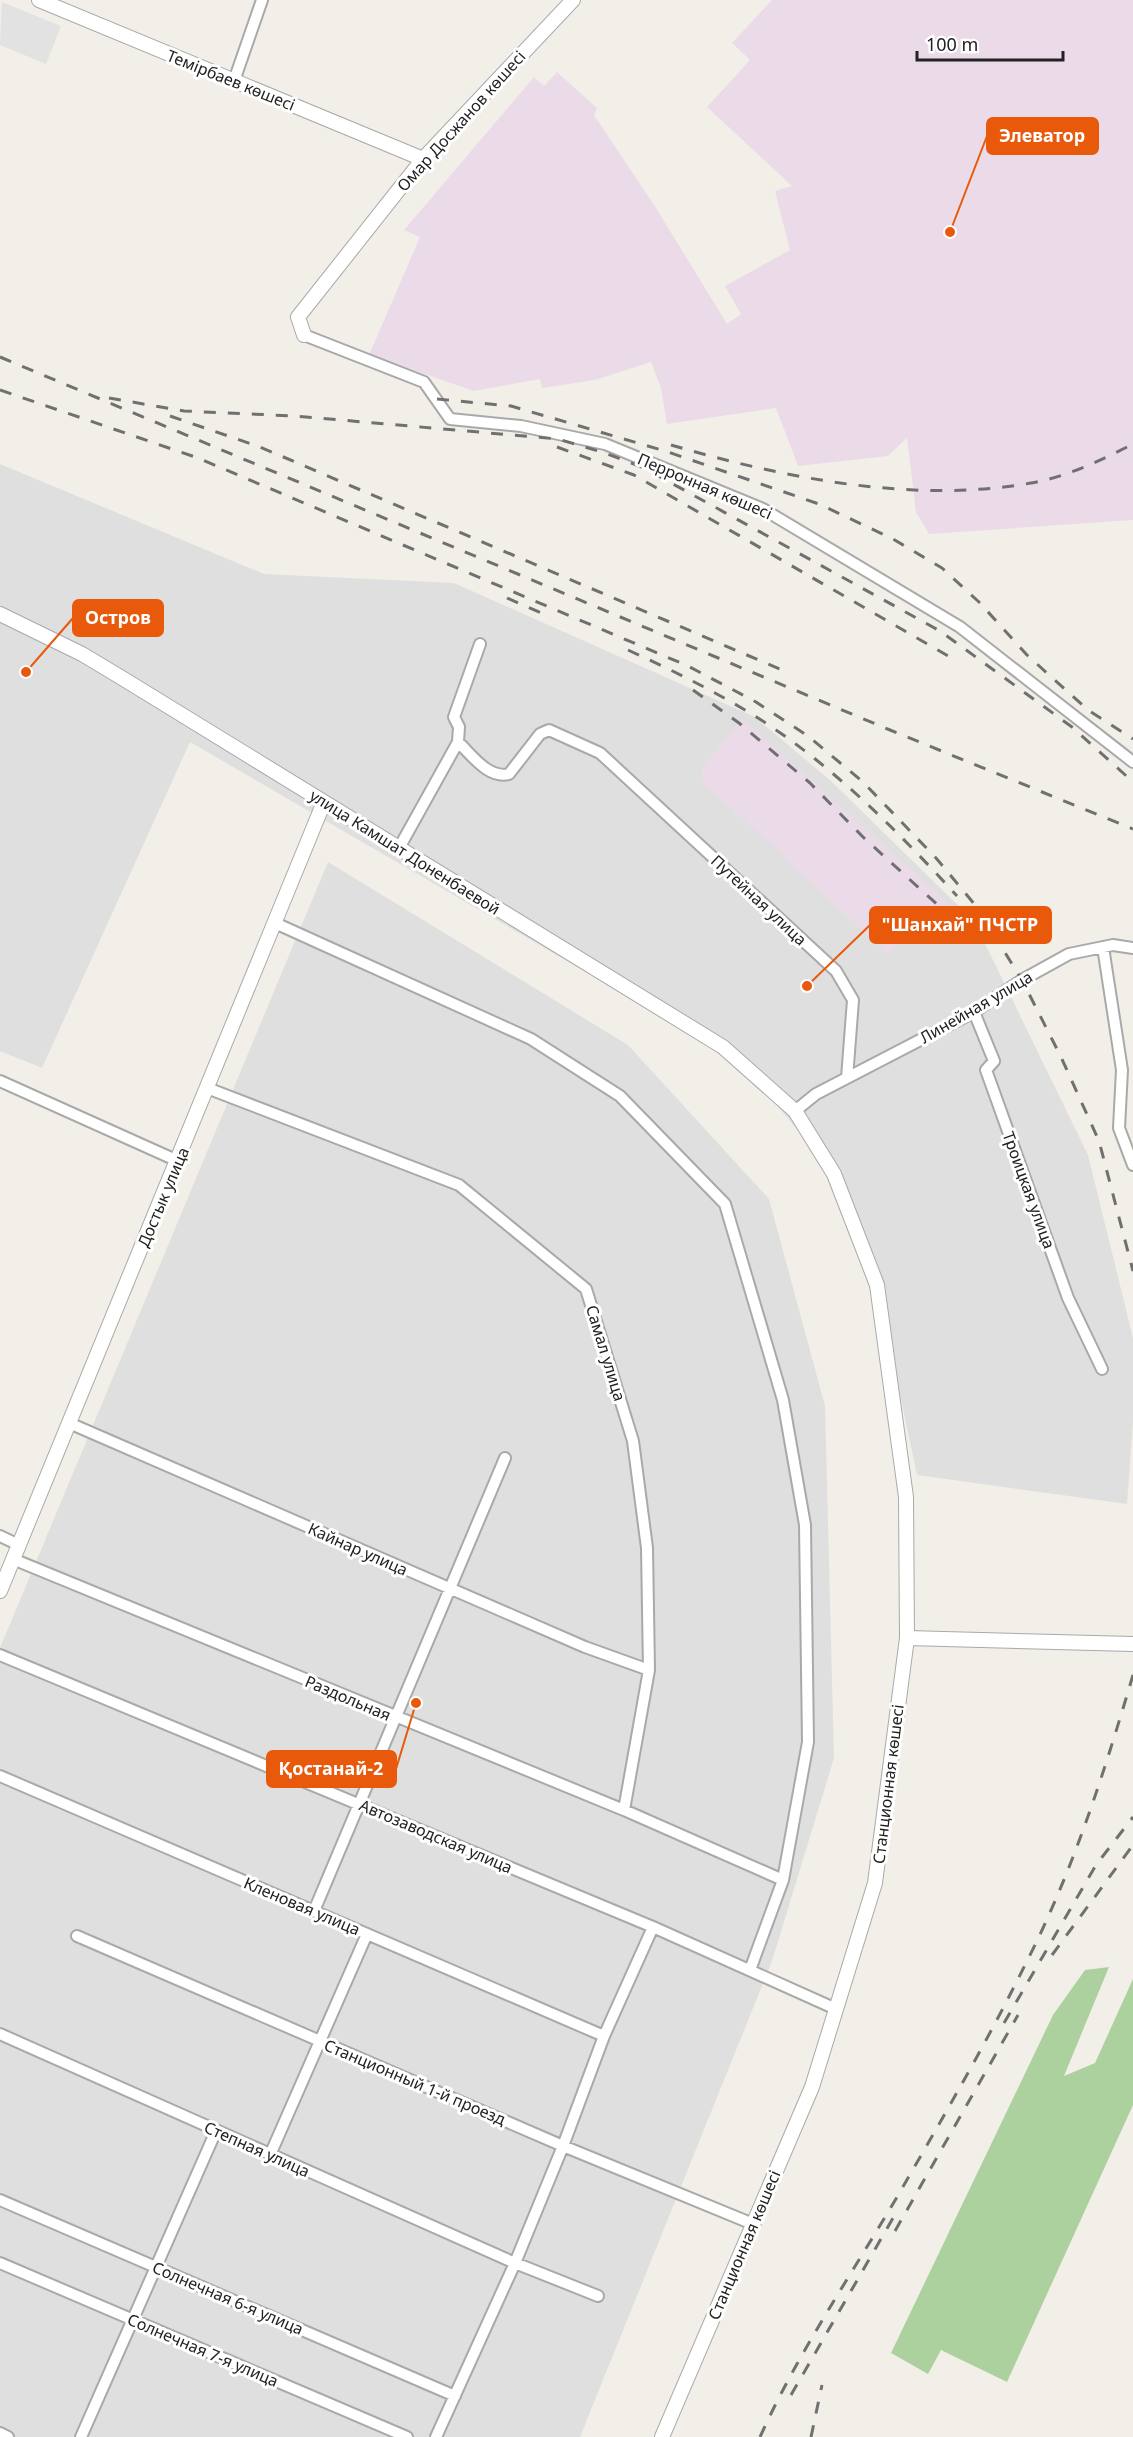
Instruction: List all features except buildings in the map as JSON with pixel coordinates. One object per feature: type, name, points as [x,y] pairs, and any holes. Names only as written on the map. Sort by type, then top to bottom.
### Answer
[{"type":"street","name":"Темірбаев көшесі","points":[[39,0],[423,159]]},
{"type":"street","points":[[234,81],[262,0]]},
{"type":"street","name":"Омар Досжанов көшесі","points":[[304,335],[298,318],[423,159],[573,0]]},
{"type":"street","name":"Перронная көшесі","points":[[304,335],[424,382],[450,418],[521,426],[605,444],[763,509],[960,627],[1133,762]]},
{"type":"street","name":"улица Камшат Доненбаевой","points":[[0,614],[82,654],[723,1047],[795,1111]]},
{"type":"street","points":[[399,848],[458,741],[459,727],[454,717],[480,644]]},
{"type":"street","name":"Путейная улица","points":[[458,741],[489,771],[502,776],[509,774],[540,734],[549,730],[600,753],[836,971],[853,1000],[847,1078]]},
{"type":"street","name":"Достык улица","points":[[0,1591],[3,1574],[19,1545],[324,802]]},
{"type":"street","points":[[275,923],[531,1040],[620,1096],[725,1204],[783,1400],[805,1525],[808,1742],[783,1880],[750,1971]]},
{"type":"street","name":"Линейная улица","points":[[795,1111],[816,1095],[974,1012],[1022,980],[1069,954],[1113,945],[1133,948]]},
{"type":"street","points":[[1102,947],[1122,1070],[1119,1128],[1133,1165]]},
{"type":"street","name":"Троицкая улица","points":[[974,1012],[994,1061],[986,1070],[1017,1157],[1068,1298],[1102,1369]]},
{"type":"street","points":[[0,1081],[178,1161]]},
{"type":"street","name":"Самал улица","points":[[207,1088],[459,1185],[586,1289],[633,1441],[647,1548],[649,1670],[624,1810]]},
{"type":"street","name":"Станционная көшесі","points":[[662,2437],[812,2087],[875,1883],[907,1638],[906,1497],[877,1285],[834,1174],[795,1111]]},
{"type":"street","name":"Кайнар улица","points":[[69,1423],[585,1647],[649,1670]]},
{"type":"street","points":[[314,1911],[505,1458]]},
{"type":"street","points":[[0,1536],[19,1545]]},
{"type":"street","name":"Раздольная","points":[[13,1559],[395,1718],[624,1810],[783,1880]]},
{"type":"street","points":[[907,1638],[1133,1644]]},
{"type":"street","name":"Автозаводская улица","points":[[0,1655],[653,1927],[836,2009]]},
{"type":"street","name":"Кленовая улица","points":[[0,1776],[604,2036]]},
{"type":"street","points":[[436,2437],[514,2263],[563,2146],[604,2036],[653,1927]]},
{"type":"street","points":[[270,2155],[367,1934]]},
{"type":"street","name":"Станционный 1-й проезд","points":[[78,1936],[563,2146],[753,2224]]},
{"type":"street","name":"Степная улица","points":[[0,2034],[514,2263],[598,2296]]},
{"type":"street","points":[[81,2437],[216,2131]]},
{"type":"street","name":"Солнечная 6-я улица","points":[[0,2200],[455,2396]]},
{"type":"street","name":"Солнечная 7-я улица","points":[[0,2263],[407,2437]]},
{"type":"street","points":[[0,2433],[8,2437]]},
{"type":"shaded area","points":[[772,0],[1133,0],[1133,520],[929,534],[916,512],[907,438],[888,456],[798,466],[776,408],[667,424],[661,388],[651,362],[595,380],[542,388],[540,379],[474,391],[369,355],[420,237],[404,230],[534,77],[544,86],[557,72],[597,108],[594,115],[656,208],[727,324],[741,314],[725,286],[790,250],[775,191],[792,186],[707,107],[750,60],[732,43]]},
{"type":"shaded area","points":[[2,2],[61,26],[46,64],[0,45]]},
{"type":"shaded area","points":[[0,464],[264,574],[454,583],[755,717],[831,781],[974,921],[1088,1155],[1133,1338],[1133,1421],[1127,1504],[917,1475],[877,1285],[834,1174],[741,1062],[190,742],[42,1068],[0,1051]]},
{"type":"shaded area","points":[[742,719],[949,904],[932,923],[924,916],[888,954],[785,859],[780,851],[704,784],[702,769]]},
{"type":"shaded area","points":[[328,862],[628,1045],[769,1199],[825,1406],[834,1758],[772,1961],[580,2437],[0,2437],[0,1648]]},
{"type":"green space","points":[[1109,1967],[1064,2076],[1095,2063],[1133,1979],[1133,2105],[1007,2382],[941,2350],[928,2374],[891,2353],[1053,2015],[1085,1970]]},
{"type":"railway","points":[[0,357],[890,730],[1133,829]]},
{"type":"railway","points":[[0,390],[198,458],[688,666],[756,702],[808,736],[863,782],[936,858],[976,906],[1022,980],[1061,1057],[1099,1141],[1133,1271]]},
{"type":"railway","points":[[109,398],[184,411],[295,416],[558,439],[605,453],[644,468],[940,631],[1072,727],[1133,782]]},
{"type":"railway","points":[[437,399],[511,406],[665,451],[819,504],[893,539],[942,568],[979,602],[1027,655],[1088,710],[1133,739]]},
{"type":"railway","points":[[170,416],[260,447],[782,670]]},
{"type":"railway","points":[[671,445],[758,468],[804,477],[895,489],[941,491],[987,489],[1058,477],[1133,444]]},
{"type":"railway","points":[[557,447],[634,475],[950,657]]},
{"type":"railway","points":[[507,598],[548,616]]},
{"type":"railway","points":[[628,650],[693,681],[740,707],[810,755],[862,799],[957,896]]},
{"type":"railway","points":[[693,690],[739,723],[810,783],[864,838],[940,907]]},
{"type":"railway","points":[[760,2437],[794,2370],[939,2125],[1026,1963],[1073,1857],[1099,1785],[1133,1675]]},
{"type":"railway","points":[[1004,2023],[1096,1865],[1133,1817]]},
{"type":"railway","points":[[1052,1955],[1133,1845]]},
{"type":"railway","points":[[895,2231],[1018,2015]]},
{"type":"railway","points":[[791,2395],[893,2218]]},
{"type":"railway","points":[[811,2437],[822,2385]]},
{"type":"place","name":"Элеватор","points":[[950,232]]},
{"type":"place","name":"Остров","points":[[26,672]]},
{"type":"place","name":"\"Шанхай\" ПЧСТР","points":[[807,986]]},
{"type":"place","name":"Қостанай-2","points":[[416,1703]]}]
